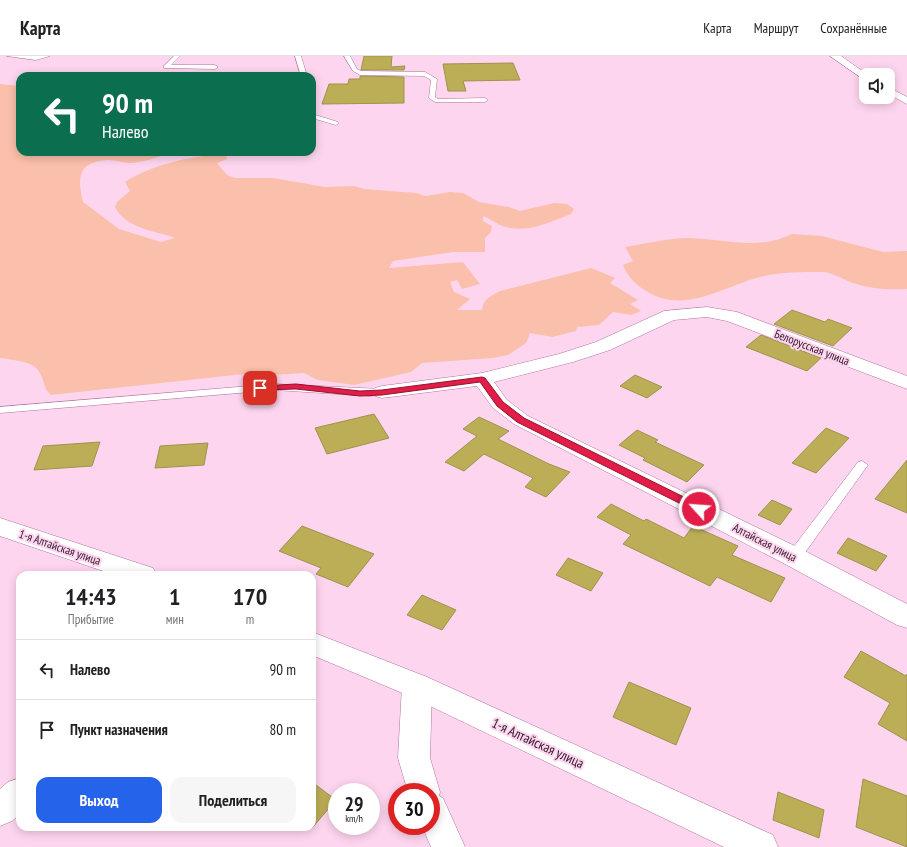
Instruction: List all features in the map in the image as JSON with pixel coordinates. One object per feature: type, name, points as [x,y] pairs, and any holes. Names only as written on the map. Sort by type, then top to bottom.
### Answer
[{"type":"street","points":[[835,56],[859,73]]},
{"type":"street","points":[[895,94],[906,100]]},
{"type":"street","name":"Белорусская улица","points":[[482,380],[586,352],[670,315],[694,312],[718,312],[907,383]]},
{"type":"street","points":[[382,392],[482,380]]},
{"type":"street","name":"Алтайская улица","points":[[482,380],[500,404],[520,420],[794,556],[907,617]]},
{"type":"street","name":"1-я Алтайская улица","points":[[0,527],[132,571]]},
{"type":"street","name":"1-я Алтайская улица","points":[[316,645],[417,686],[761,847]]},
{"type":"street","points":[[417,686],[414,758],[421,783]]},
{"type":"street","points":[[0,810],[16,796]]},
{"type":"street","points":[[440,829],[448,847]]},
{"type":"lane","points":[[10,56],[36,58],[47,56]]},
{"type":"lane","points":[[177,56],[166,67],[215,67]]},
{"type":"lane","points":[[298,56],[303,72]]},
{"type":"lane","points":[[346,56],[355,70],[360,73],[425,74],[431,76],[434,79],[432,98],[436,101],[485,100]]},
{"type":"lane","points":[[316,117],[336,123]]},
{"type":"lane","points":[[0,410],[275,387],[296,387],[360,393],[382,392]]},
{"type":"lane","points":[[794,556],[862,465]]},
{"type":"shaded area","points":[[0,84],[16,86],[16,156],[162,156],[135,163],[126,163],[113,160],[98,161],[85,168],[82,172],[80,185],[83,202],[119,229],[161,242],[175,238],[141,228],[133,224],[126,220],[115,207],[117,202],[130,191],[125,182],[147,170],[201,156],[226,156],[227,159],[217,163],[227,175],[235,178],[273,178],[325,187],[354,186],[364,189],[416,193],[426,196],[450,192],[463,193],[479,202],[509,207],[520,211],[554,203],[567,204],[574,209],[571,214],[536,227],[518,229],[509,228],[483,216],[483,221],[492,226],[491,232],[485,238],[485,252],[453,252],[393,261],[389,268],[463,262],[480,284],[462,289],[457,280],[450,282],[454,292],[470,299],[457,310],[482,310],[486,300],[500,291],[591,268],[615,278],[610,283],[638,300],[630,304],[641,311],[631,315],[613,312],[599,325],[577,327],[576,331],[552,337],[530,333],[526,343],[508,355],[493,358],[422,363],[411,372],[354,385],[318,380],[304,373],[271,375],[253,373],[51,395],[45,387],[40,373],[33,366],[23,362],[0,358]]},
{"type":"shaded area","points":[[792,234],[822,236],[883,252],[907,251],[907,289],[866,287],[826,272],[797,272],[764,276],[701,297],[687,300],[673,300],[660,297],[642,289],[629,276],[623,265],[633,261],[625,247],[681,238],[741,243],[767,242]]},
{"type":"building","points":[[364,56],[392,56],[391,67],[405,66],[404,70],[361,70]]},
{"type":"building","points":[[513,63],[520,80],[463,81],[466,91],[448,91],[443,64]]},
{"type":"building","points":[[360,76],[404,77],[404,103],[322,104],[329,84],[348,84],[349,79],[360,79]]},
{"type":"building","points":[[792,310],[825,322],[828,319],[852,328],[833,346],[774,324]]},
{"type":"building","points":[[761,335],[821,358],[807,371],[746,347]]},
{"type":"building","points":[[635,375],[662,387],[647,398],[620,386]]},
{"type":"building","points":[[374,414],[389,438],[327,454],[315,428]]},
{"type":"building","points":[[479,417],[509,431],[498,439],[549,464],[570,472],[546,497],[525,487],[533,478],[484,454],[464,471],[445,462],[477,436],[463,429]]},
{"type":"building","points":[[826,428],[849,438],[816,473],[792,463]]},
{"type":"building","points":[[637,430],[658,440],[655,442],[704,465],[687,482],[643,460],[645,458],[619,445]]},
{"type":"building","points":[[100,442],[92,466],[34,470],[43,446]]},
{"type":"building","points":[[208,443],[204,465],[155,468],[160,446]]},
{"type":"building","points":[[907,460],[907,513],[875,499]]},
{"type":"building","points":[[772,500],[792,509],[780,525],[758,515]]},
{"type":"building","points":[[611,504],[644,521],[646,519],[684,538],[693,526],[738,546],[732,555],[785,578],[771,602],[717,577],[710,586],[623,544],[631,535],[597,517]]},
{"type":"building","points":[[302,526],[374,554],[348,587],[316,574],[321,568],[279,551]]},
{"type":"building","points":[[848,538],[887,556],[876,571],[837,553]]},
{"type":"building","points":[[568,558],[603,573],[591,591],[556,575]]},
{"type":"building","points":[[422,595],[456,610],[442,630],[407,615]]},
{"type":"building","points":[[861,651],[906,676],[907,674],[907,741],[878,724],[890,703],[844,677]]},
{"type":"building","points":[[629,682],[691,708],[676,745],[613,717]]},
{"type":"building","points":[[863,779],[907,796],[907,847],[856,827]]},
{"type":"building","points":[[316,785],[328,794],[328,809],[316,823]]},
{"type":"building","points":[[778,792],[824,810],[819,838],[773,820]]},
{"type":"route","points":[[260,388],[296,387],[360,393],[382,392],[482,380],[500,404],[509,413],[520,420],[699,509]]}]
